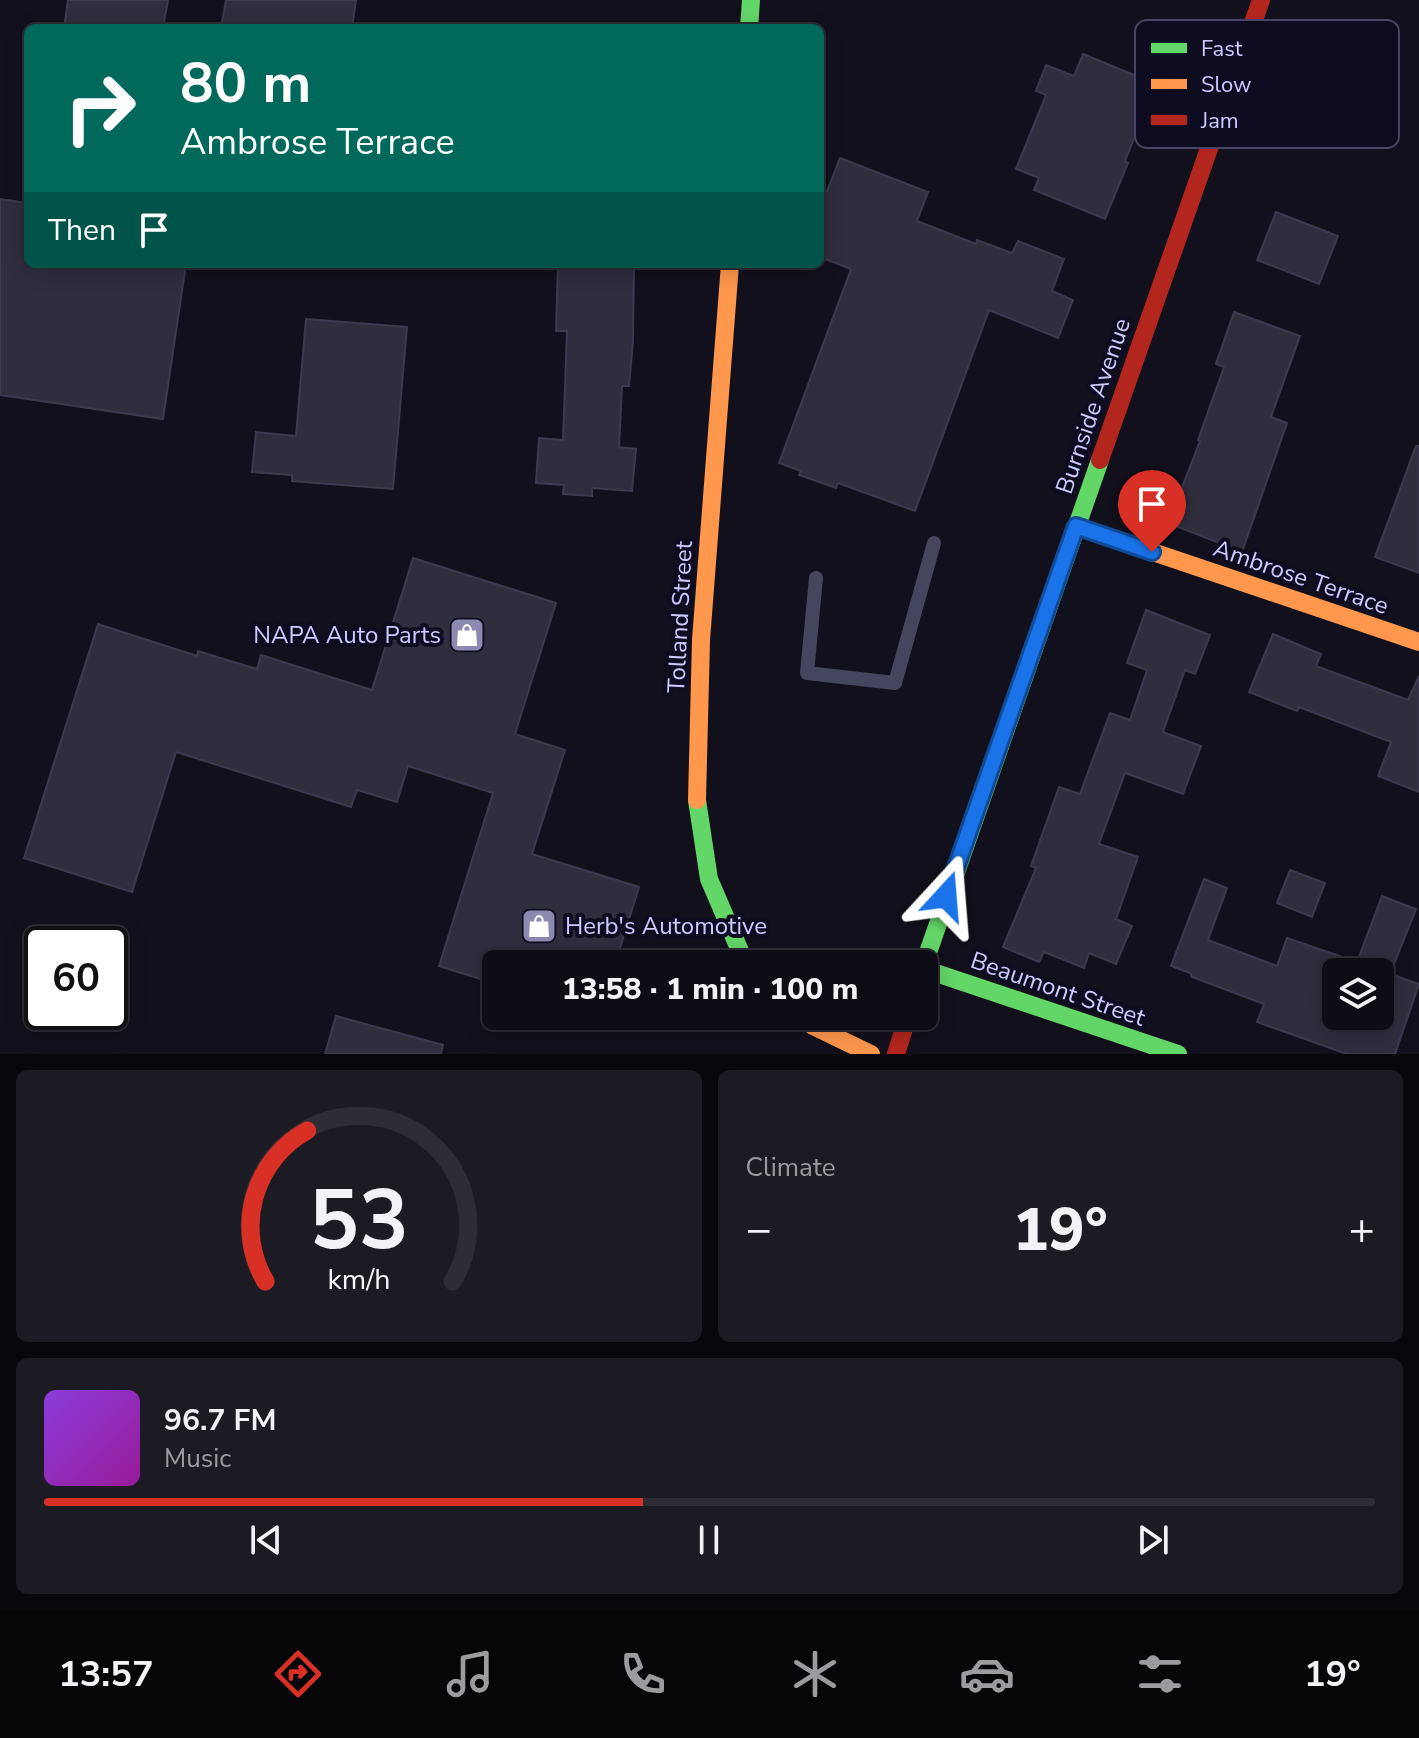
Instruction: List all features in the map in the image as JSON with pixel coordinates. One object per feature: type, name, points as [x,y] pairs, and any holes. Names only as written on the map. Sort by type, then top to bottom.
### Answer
[{"type":"main road","points":[[749,24],[751,0]]},
{"type":"main road","name":"Burnside Avenue","points":[[1254,20],[1261,0]]},
{"type":"main road","name":"Burnside Avenue","points":[[930,950],[1209,148]]},
{"type":"main road","name":"Tolland Street","points":[[730,268],[701,640],[697,803],[709,879],[740,950]]},
{"type":"main road","name":"Ambrose Terrace","points":[[1076,526],[1419,642]]},
{"type":"main road","name":"Beaumont Street","points":[[938,972],[1178,1054]]},
{"type":"main road","points":[[821,1030],[871,1054]]},
{"type":"main road","points":[[896,1054],[904,1030]]},
{"type":"lane","points":[[816,578],[807,673],[895,683],[934,543]]},
{"type":"building","points":[[68,0],[168,0],[164,24],[65,24]]},
{"type":"building","points":[[226,0],[356,0],[353,24],[222,24]]},
{"type":"building","points":[[1083,54],[1135,75],[1135,136],[1125,161],[1128,163],[1105,219],[1034,190],[1039,178],[1016,169],[1046,95],[1036,91],[1046,65],[1074,76]]},
{"type":"building","points":[[840,158],[928,192],[917,221],[976,244],[977,240],[1012,253],[1018,241],[1064,259],[1052,291],[1073,300],[1058,338],[989,310],[915,511],[838,483],[836,488],[799,475],[801,471],[779,463],[851,269],[824,259],[824,190],[827,191]]},
{"type":"building","points":[[0,199],[24,202],[24,268],[185,268],[163,419],[0,395]]},
{"type":"building","points":[[1276,212],[1338,236],[1319,284],[1257,260]]},
{"type":"building","points":[[558,268],[634,268],[633,341],[629,386],[622,386],[619,447],[636,449],[632,491],[592,488],[592,496],[563,494],[564,485],[536,483],[539,438],[563,440],[567,331],[556,331]]},
{"type":"building","points":[[1234,312],[1300,336],[1271,417],[1287,423],[1242,552],[1168,523],[1200,441],[1224,367],[1216,364]]},
{"type":"building","points":[[306,319],[407,327],[393,489],[292,481],[292,475],[252,472],[256,432],[296,436]]},
{"type":"building","points":[[1416,446],[1419,446],[1419,573],[1375,557]]},
{"type":"building","points":[[413,558],[556,603],[515,734],[565,750],[532,854],[639,887],[619,950],[482,950],[482,980],[439,966],[493,793],[408,766],[397,802],[357,790],[351,807],[176,752],[132,892],[24,858],[98,624],[197,656],[198,651],[257,669],[261,655],[372,690]]},
{"type":"building","points":[[1146,610],[1210,635],[1195,674],[1185,670],[1163,732],[1201,746],[1183,794],[1125,773],[1099,844],[1138,857],[1116,919],[1132,926],[1116,964],[1089,953],[1084,968],[1044,952],[1039,962],[1003,947],[1036,868],[1031,866],[1059,787],[1080,794],[1110,713],[1130,720],[1147,670],[1127,663]]},
{"type":"building","points":[[1273,634],[1321,654],[1316,666],[1408,700],[1419,676],[1419,792],[1378,776],[1391,742],[1299,707],[1297,711],[1249,692]]},
{"type":"building","points":[[1290,870],[1325,883],[1312,917],[1277,903]]},
{"type":"building","points":[[1204,879],[1227,888],[1208,940],[1277,966],[1287,938],[1345,958],[1322,958],[1322,1030],[1394,1030],[1394,975],[1419,984],[1395,1054],[1347,1054],[1257,1022],[1264,1004],[1192,977],[1190,973],[1171,966]]},
{"type":"building","points":[[1382,896],[1416,909],[1394,964],[1394,958],[1359,958]]},
{"type":"building","points":[[336,1016],[443,1045],[441,1054],[325,1054]]},
{"type":"traffic: fast","points":[[749,24],[751,0]]},
{"type":"traffic: fast","points":[[929,950],[1100,460]]},
{"type":"traffic: fast","points":[[697,800],[709,879],[740,950]]},
{"type":"traffic: fast","points":[[938,974],[1178,1054]]},
{"type":"traffic: slow","points":[[697,800],[701,640],[730,268]]},
{"type":"traffic: slow","points":[[1076,526],[1419,642]]},
{"type":"traffic: slow","points":[[821,1030],[871,1054]]},
{"type":"traffic: jam","points":[[1254,20],[1261,0]]},
{"type":"traffic: jam","points":[[1100,460],[1209,148]]},
{"type":"traffic: jam","points":[[896,1054],[904,1030]]},
{"type":"place","name":"NAPA Auto Parts","points":[[467,635]]},
{"type":"place","name":"Herb's Automotive","points":[[539,926]]},
{"type":"route","points":[[946,896],[1076,526],[1152,552]]}]
